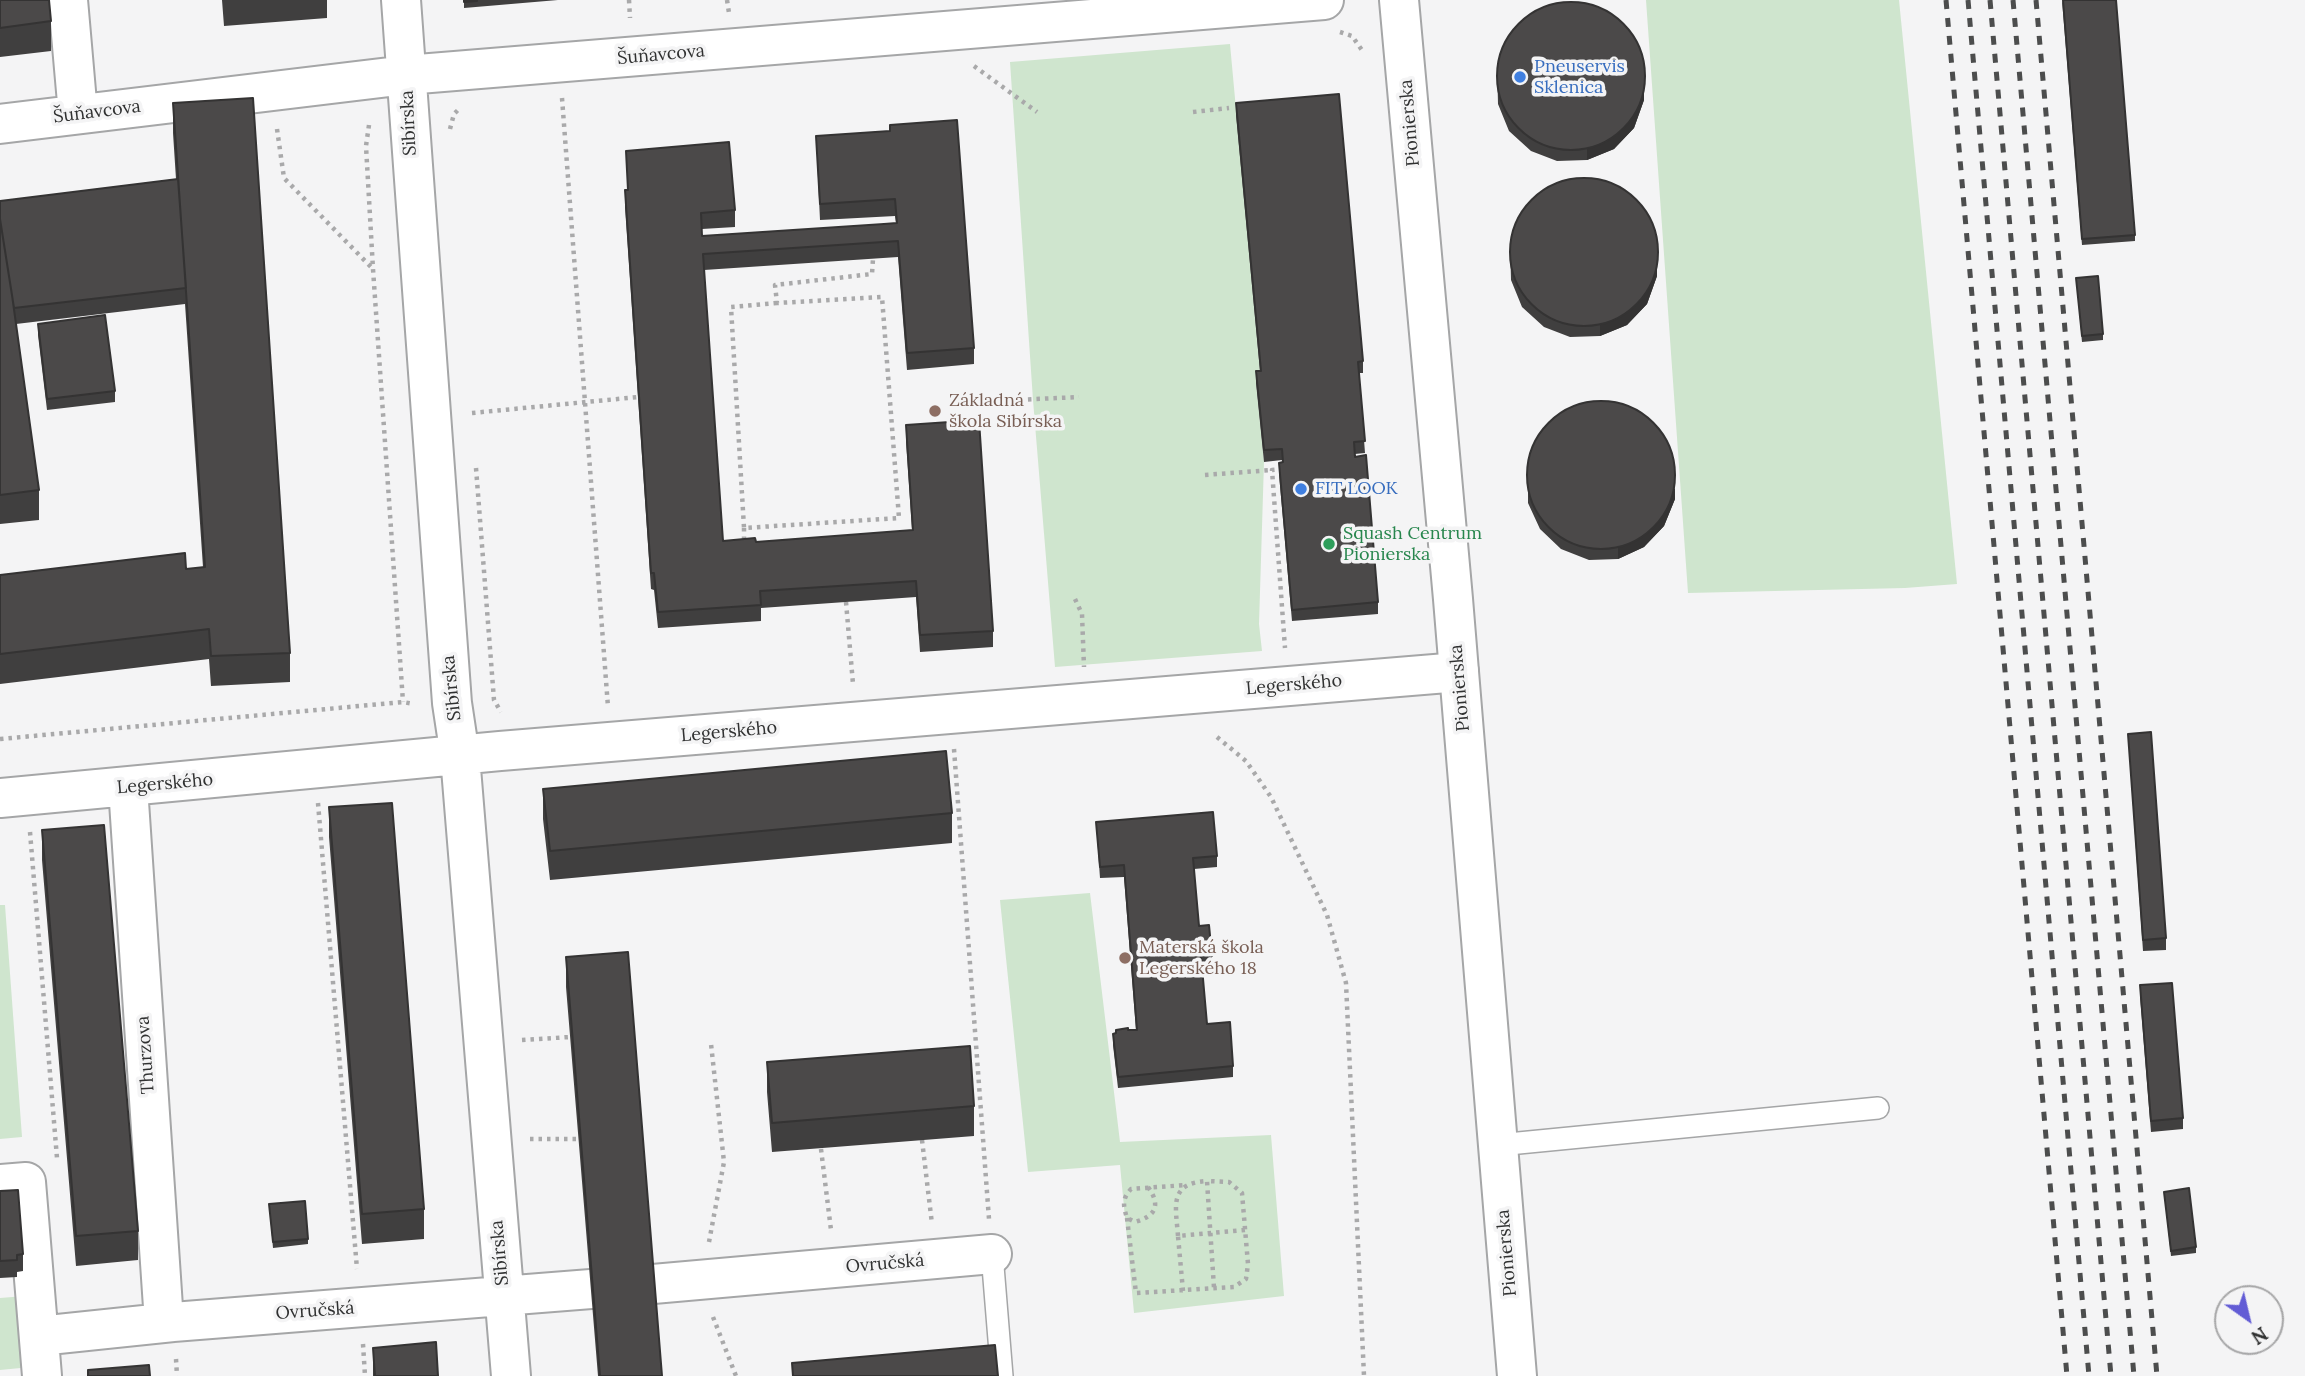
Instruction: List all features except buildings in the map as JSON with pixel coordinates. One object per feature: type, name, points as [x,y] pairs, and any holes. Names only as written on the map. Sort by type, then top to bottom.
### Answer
[{"type":"street","points":[[68,0],[78,114]]},
{"type":"street","name":"Sibírska","points":[[401,0],[452,703],[460,755],[511,1376]]},
{"type":"street","name":"Šuňavcova","points":[[0,124],[406,75],[1324,0]]},
{"type":"street","name":"Pionierska","points":[[1399,0],[1459,672],[1517,1376]]},
{"type":"street","name":"Legerského","points":[[0,798],[460,755],[1459,672]]},
{"type":"street","name":"Thurzova","points":[[128,787],[164,1322]]},
{"type":"street","points":[[0,1184],[26,1182],[42,1376]]},
{"type":"street","name":"Ovručská","points":[[653,1284],[992,1254]]},
{"type":"street","name":"Ovručská","points":[[39,1336],[164,1322],[591,1289]]},
{"type":"lane","points":[[1498,1145],[1878,1108]]},
{"type":"lane","points":[[992,1254],[1002,1376]]},
{"type":"path","points":[[629,0],[631,30]]},
{"type":"path","points":[[1352,36],[1366,57]]},
{"type":"path","points":[[973,65],[1037,112]]},
{"type":"path","points":[[365,81],[370,121],[366,146],[373,269],[403,702]]},
{"type":"path","points":[[562,93],[609,715]]},
{"type":"path","points":[[1193,112],[1229,108]]},
{"type":"path","points":[[275,117],[284,178],[373,269]]},
{"type":"path","points":[[777,303],[775,285],[872,274],[873,260]]},
{"type":"path","points":[[744,528],[900,517],[882,297],[731,307],[744,556]]},
{"type":"path","points":[[472,413],[638,397]]},
{"type":"path","points":[[994,401],[1079,397]]},
{"type":"path","points":[[471,400],[473,427]]},
{"type":"path","points":[[476,468],[494,701],[502,712],[510,717]]},
{"type":"path","points":[[1205,475],[1283,469]]},
{"type":"path","points":[[1272,470],[1286,659]]},
{"type":"path","points":[[1075,599],[1082,614],[1085,675]]},
{"type":"path","points":[[846,602],[854,695]]},
{"type":"path","points":[[0,739],[403,702],[421,706]]},
{"type":"path","points":[[1217,737],[1246,761],[1271,797],[1327,915],[1346,983],[1364,1376]]},
{"type":"path","points":[[954,742],[992,1254]]},
{"type":"path","points":[[317,799],[365,1376]]},
{"type":"path","points":[[30,824],[57,1163]]},
{"type":"path","points":[[522,1040],[570,1037]]},
{"type":"path","points":[[708,1248],[724,1162],[711,1044]]},
{"type":"path","points":[[530,1139],[579,1139]]},
{"type":"path","points":[[922,1140],[932,1229]]},
{"type":"path","points":[[821,1149],[832,1239]]},
{"type":"path","points":[[1207,1181],[1214,1288]]},
{"type":"path","points":[[1207,1181],[1229,1182],[1242,1193],[1248,1264],[1246,1279],[1234,1287],[1136,1293],[1124,1197],[1131,1189],[1186,1185],[1207,1181]]},
{"type":"path","points":[[1183,1291],[1175,1201],[1186,1185]]},
{"type":"path","points":[[1127,1218],[1136,1222],[1147,1219],[1153,1212],[1156,1203],[1148,1187]]},
{"type":"path","points":[[1178,1236],[1245,1230]]},
{"type":"path","points":[[710,1308],[736,1376]]},
{"type":"green space","points":[[1646,0],[1899,0],[1957,584],[1905,588],[1688,593]]},
{"type":"green space","points":[[1230,44],[1261,382],[1256,383],[1264,462],[1259,624],[1262,651],[1055,667],[1033,400],[1010,62]]},
{"type":"green space","points":[[1090,893],[1120,1142],[1271,1135],[1284,1296],[1134,1313],[1120,1165],[1028,1172],[1000,900]]},
{"type":"green space","points":[[0,905],[5,905],[22,1137],[0,1139]]},
{"type":"green space","points":[[25,1296],[31,1367],[0,1370],[0,1298]]},
{"type":"railway","points":[[1946,0],[2067,1376]]},
{"type":"railway","points":[[1968,0],[2089,1376]]},
{"type":"railway","points":[[1990,0],[2111,1376]]},
{"type":"railway","points":[[2013,0],[2134,1376]]},
{"type":"railway","points":[[2036,0],[2157,1376]]},
{"type":"place","name":"Pneuservis Sklenica","points":[[1520,77]]},
{"type":"place","name":"Základná škola Sibírska","points":[[935,411]]},
{"type":"place","name":"FIT LOOK","points":[[1301,489]]},
{"type":"place","name":"Squash Centrum Pionierska","points":[[1329,544]]},
{"type":"place","name":"Materská škola Legerského 18","points":[[1125,958]]}]
